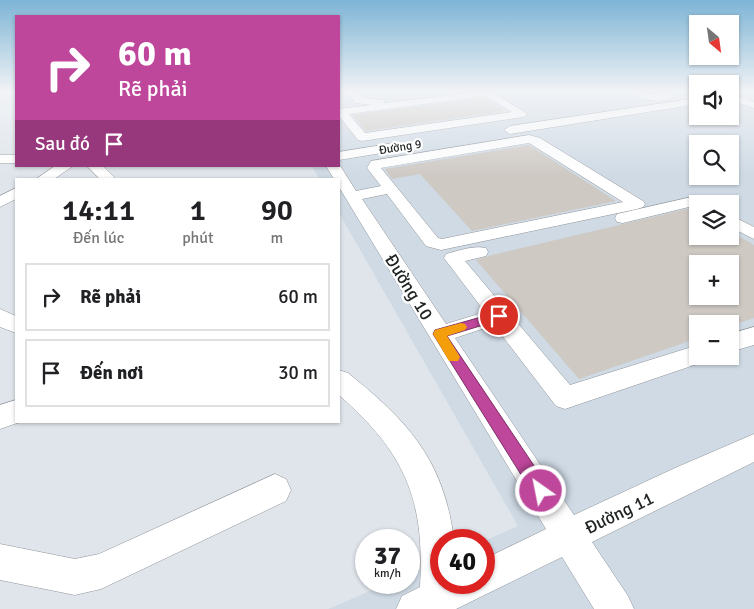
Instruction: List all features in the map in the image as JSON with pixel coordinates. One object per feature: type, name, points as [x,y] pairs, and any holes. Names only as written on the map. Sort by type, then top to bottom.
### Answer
[{"type":"street","points":[[343,119],[362,137],[485,119]]},
{"type":"street","points":[[496,132],[564,119]]},
{"type":"street","points":[[529,139],[536,141],[637,204],[441,246],[432,242],[391,189],[374,168],[376,164],[529,139]]},
{"type":"street","name":"Đường 9","points":[[340,156],[410,145]]},
{"type":"street","points":[[0,160],[15,159]]},
{"type":"street","points":[[45,178],[64,167]]},
{"type":"street","points":[[95,167],[108,178]]},
{"type":"street","name":"Đường 10","points":[[334,167],[615,609]]},
{"type":"street","points":[[352,196],[391,189]]},
{"type":"street","points":[[0,202],[15,194]]},
{"type":"street","points":[[689,204],[453,258],[564,398],[689,357]]},
{"type":"street","points":[[739,225],[754,234]]},
{"type":"street","points":[[439,334],[499,316]]},
{"type":"street","points":[[0,317],[15,324]]},
{"type":"street","points":[[739,341],[754,336]]},
{"type":"street","points":[[340,381],[397,434],[422,474],[437,533],[439,550],[426,604]]},
{"type":"street","points":[[0,417],[15,412]]},
{"type":"street","name":"Đường 11","points":[[495,572],[754,448]]},
{"type":"street","points":[[0,562],[75,577],[101,571],[275,490]]},
{"type":"street","points":[[426,604],[447,594]]},
{"type":"shaded area","points":[[340,119],[689,119],[689,125],[739,125],[739,119],[754,119],[754,609],[328,609],[363,594],[420,594],[420,569],[430,565],[430,594],[495,594],[495,536],[518,526],[340,215],[340,178],[318,178],[313,167],[340,167]]},
{"type":"building","points":[[357,119],[446,119],[366,131]]},
{"type":"building","points":[[529,145],[616,201],[472,231],[420,174],[392,179],[385,169]]},
{"type":"building","points":[[689,208],[689,245],[739,245],[739,236],[754,245],[754,318],[739,323],[739,315],[689,315],[689,341],[579,379],[476,260]]},
{"type":"slow traffic","points":[[454,357],[439,334],[461,327]]},
{"type":"route","points":[[499,316],[439,334],[541,491]]}]
